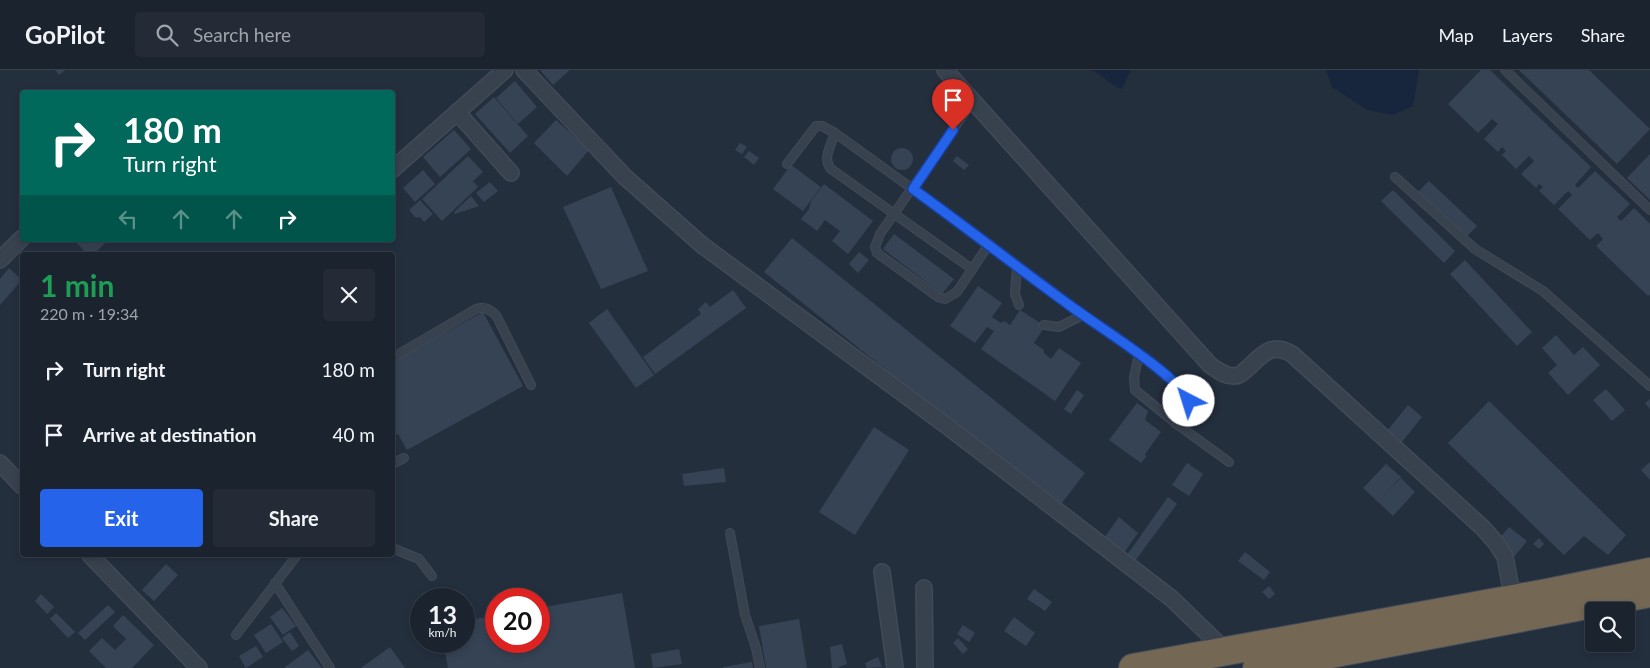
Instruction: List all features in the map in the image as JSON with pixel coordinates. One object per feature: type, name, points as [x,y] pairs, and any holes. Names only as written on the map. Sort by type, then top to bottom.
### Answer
[{"type":"highway","points":[[1134,668],[1650,572]]},
{"type":"highway","points":[[1270,667],[1342,660],[1650,593]]},
{"type":"street","points":[[395,167],[505,70]]},
{"type":"street","points":[[524,70],[625,177],[702,245],[947,426],[1171,598],[1225,650]]},
{"type":"street","points":[[945,70],[1210,365],[1230,376],[1239,375],[1267,352],[1275,348],[1283,349],[1292,354],[1484,528],[1505,558],[1513,599]]},
{"type":"street","points":[[457,112],[511,173]]},
{"type":"street","points":[[0,260],[20,240]]},
{"type":"street","points":[[0,463],[20,484]]},
{"type":"street","points":[[92,557],[199,668]]},
{"type":"street","points":[[882,572],[895,668]]},
{"type":"street","points":[[924,588],[924,668]]},
{"type":"lane","points":[[1505,70],[1650,210]]},
{"type":"lane","points":[[973,101],[880,234],[875,247],[877,253],[938,297],[944,299],[957,292],[989,244]]},
{"type":"lane","points":[[787,164],[816,126],[822,126],[835,133],[989,244],[1083,315],[1150,361],[1187,396],[1189,406],[1178,425]]},
{"type":"lane","points":[[835,133],[826,159],[829,166],[972,269]]},
{"type":"lane","points":[[1395,177],[1475,249],[1543,291],[1650,386]]},
{"type":"lane","points":[[1016,266],[1015,294],[1019,305]]},
{"type":"lane","points":[[395,356],[482,307],[496,315],[531,385]]},
{"type":"lane","points":[[1044,324],[1058,327],[1083,315]]},
{"type":"lane","points":[[1139,354],[1134,377],[1135,390],[1178,425],[1229,462]]},
{"type":"lane","points":[[395,462],[404,458]]},
{"type":"lane","points":[[730,534],[745,615],[756,648],[760,668]]},
{"type":"lane","points":[[395,549],[419,559],[432,576]]},
{"type":"lane","points":[[236,635],[294,557]]},
{"type":"lane","points":[[275,583],[330,668]]},
{"type":"water","points":[[1090,70],[1131,70],[1122,89]]},
{"type":"water","points":[[1326,70],[1419,70],[1413,106],[1393,115],[1367,110],[1332,87]]},
{"type":"building","points":[[55,70],[65,70],[59,75]]},
{"type":"building","points":[[540,70],[570,70],[553,85]]},
{"type":"building","points":[[1481,70],[1490,70],[1591,167],[1575,185],[1578,188],[1595,171],[1630,204],[1617,217],[1621,221],[1634,208],[1650,224],[1650,294],[1648,296],[1596,246],[1603,239],[1598,233],[1590,240],[1558,209],[1572,195],[1568,191],[1554,205],[1539,191],[1543,187],[1539,184],[1536,188],[1521,174],[1534,161],[1529,156],[1516,169],[1502,155],[1506,151],[1502,147],[1498,152],[1484,139],[1498,124],[1492,119],[1478,133],[1448,104]]},
{"type":"building","points":[[1519,70],[1589,70],[1650,129],[1617,164]]},
{"type":"building","points":[[515,81],[537,107],[518,124],[496,98]]},
{"type":"building","points":[[494,97],[528,136],[510,153],[475,114]]},
{"type":"building","points":[[556,120],[589,150],[567,176],[534,143]]},
{"type":"building","points":[[454,130],[471,149],[440,177],[423,157]]},
{"type":"building","points":[[740,143],[747,147],[742,154],[735,150]]},
{"type":"building","points":[[902,148],[910,151],[913,159],[910,167],[902,170],[894,167],[891,159],[894,151]]},
{"type":"building","points":[[749,151],[759,158],[754,165],[744,157]]},
{"type":"building","points":[[1650,154],[1650,200],[1627,178]]},
{"type":"building","points":[[468,156],[483,172],[473,181],[478,187],[442,221],[422,199]]},
{"type":"building","points":[[957,156],[969,165],[964,170],[953,161]]},
{"type":"building","points":[[791,165],[821,187],[803,211],[773,189]]},
{"type":"building","points":[[423,170],[435,184],[415,202],[403,188]]},
{"type":"building","points":[[1429,181],[1477,226],[1466,237],[1418,192]]},
{"type":"building","points":[[490,182],[498,191],[484,202],[476,193]]},
{"type":"building","points":[[824,184],[873,221],[848,254],[832,241],[840,231],[825,220],[817,231],[801,219],[809,209],[811,201]]},
{"type":"building","points":[[611,187],[648,271],[601,289],[563,207]]},
{"type":"building","points":[[1393,190],[1455,251],[1444,263],[1381,201]]},
{"type":"building","points":[[471,196],[479,206],[455,214],[454,212]]},
{"type":"building","points":[[420,200],[433,214],[424,222],[420,217],[416,218],[409,210]]},
{"type":"building","points":[[894,234],[954,279],[942,294],[883,249]]},
{"type":"building","points":[[792,238],[1085,473],[1058,508],[764,272]]},
{"type":"building","points":[[76,242],[106,242],[96,252],[85,252]]},
{"type":"building","points":[[859,252],[869,260],[858,273],[849,264]]},
{"type":"building","points":[[1465,260],[1532,332],[1517,346],[1450,274]]},
{"type":"building","points":[[9,268],[20,278],[20,282],[0,305],[0,279]]},
{"type":"building","points":[[978,286],[1002,303],[992,317],[1001,323],[1004,321],[1010,325],[1020,310],[1045,326],[1034,343],[1044,350],[1044,353],[1051,359],[1059,348],[1081,363],[1055,401],[981,349],[994,331],[987,327],[975,343],[950,326]]},
{"type":"building","points":[[733,290],[746,308],[655,374],[643,357],[701,314],[698,309],[706,302],[710,307]]},
{"type":"building","points":[[607,309],[654,375],[636,388],[589,323]]},
{"type":"building","points":[[483,312],[523,386],[407,450],[398,434],[395,436],[395,360]]},
{"type":"building","points":[[1556,335],[1574,355],[1583,347],[1600,365],[1568,395],[1548,373],[1557,365],[1542,348]]},
{"type":"building","points":[[1606,389],[1625,410],[1612,421],[1593,400]]},
{"type":"building","points":[[1077,390],[1084,395],[1071,414],[1064,409]]},
{"type":"building","points":[[1650,399],[1650,409],[1645,403]]},
{"type":"building","points":[[1489,401],[1626,535],[1608,555],[1584,536],[1564,555],[1448,443]]},
{"type":"building","points":[[1137,403],[1148,411],[1145,420],[1161,432],[1145,454],[1146,457],[1141,463],[1109,440]]},
{"type":"building","points":[[1408,405],[1422,417],[1401,443],[1387,431]]},
{"type":"building","points":[[874,427],[909,450],[855,535],[819,512]]},
{"type":"building","points":[[1650,462],[1650,480],[1641,470]]},
{"type":"building","points":[[1187,463],[1203,474],[1189,496],[1172,485]]},
{"type":"building","points":[[1386,464],[1401,477],[1382,497],[1401,478],[1415,492],[1393,516],[1363,488]]},
{"type":"building","points":[[724,468],[726,482],[684,486],[682,474]]},
{"type":"building","points":[[1168,497],[1177,504],[1135,561],[1127,555]]},
{"type":"building","points":[[1119,517],[1138,533],[1121,557],[1102,541]]},
{"type":"building","points":[[1509,527],[1527,541],[1514,557],[1496,542]]},
{"type":"building","points":[[1539,538],[1544,544],[1539,549],[1533,544]]},
{"type":"building","points":[[1245,552],[1270,572],[1264,580],[1238,561]]},
{"type":"building","points":[[166,564],[178,575],[154,601],[142,590]]},
{"type":"building","points":[[1269,586],[1275,594],[1269,599],[1262,592]]},
{"type":"building","points":[[1034,589],[1052,602],[1045,611],[1027,599]]},
{"type":"building","points":[[622,593],[635,668],[448,668],[445,653],[475,653],[475,619],[485,617],[485,653],[550,653],[550,606]]},
{"type":"building","points":[[41,594],[54,607],[47,614],[35,601]]},
{"type":"building","points":[[108,605],[115,612],[85,640],[78,633]]},
{"type":"building","points":[[282,608],[296,626],[283,635],[270,617]]},
{"type":"building","points":[[56,613],[75,632],[68,638],[50,619]]},
{"type":"building","points":[[123,615],[154,645],[132,668],[106,668],[89,651],[102,638],[115,650],[126,639],[113,626]]},
{"type":"building","points":[[1014,617],[1035,633],[1026,646],[1004,631]]},
{"type":"building","points":[[799,619],[807,668],[766,668],[759,626]]},
{"type":"building","points":[[271,624],[283,642],[266,653],[254,635]]},
{"type":"building","points":[[963,625],[975,633],[969,642],[957,634]]},
{"type":"building","points":[[290,632],[299,646],[292,651],[282,638]]},
{"type":"building","points":[[958,638],[968,649],[963,654],[953,643]]},
{"type":"building","points":[[842,644],[847,664],[838,667],[840,668],[832,668],[830,647]]},
{"type":"building","points":[[256,646],[263,657],[246,668],[239,656]]},
{"type":"building","points":[[390,647],[405,668],[361,668]]},
{"type":"building","points":[[679,649],[682,664],[653,668],[651,654]]},
{"type":"building","points":[[308,650],[322,668],[284,668]]},
{"type":"building","points":[[878,657],[882,667],[867,668],[865,663]]},
{"type":"building","points":[[752,662],[753,668],[723,668],[723,667]]},
{"type":"route","points":[[953,130],[913,189],[1083,315],[1150,361],[1184,392],[1189,401]]}]
